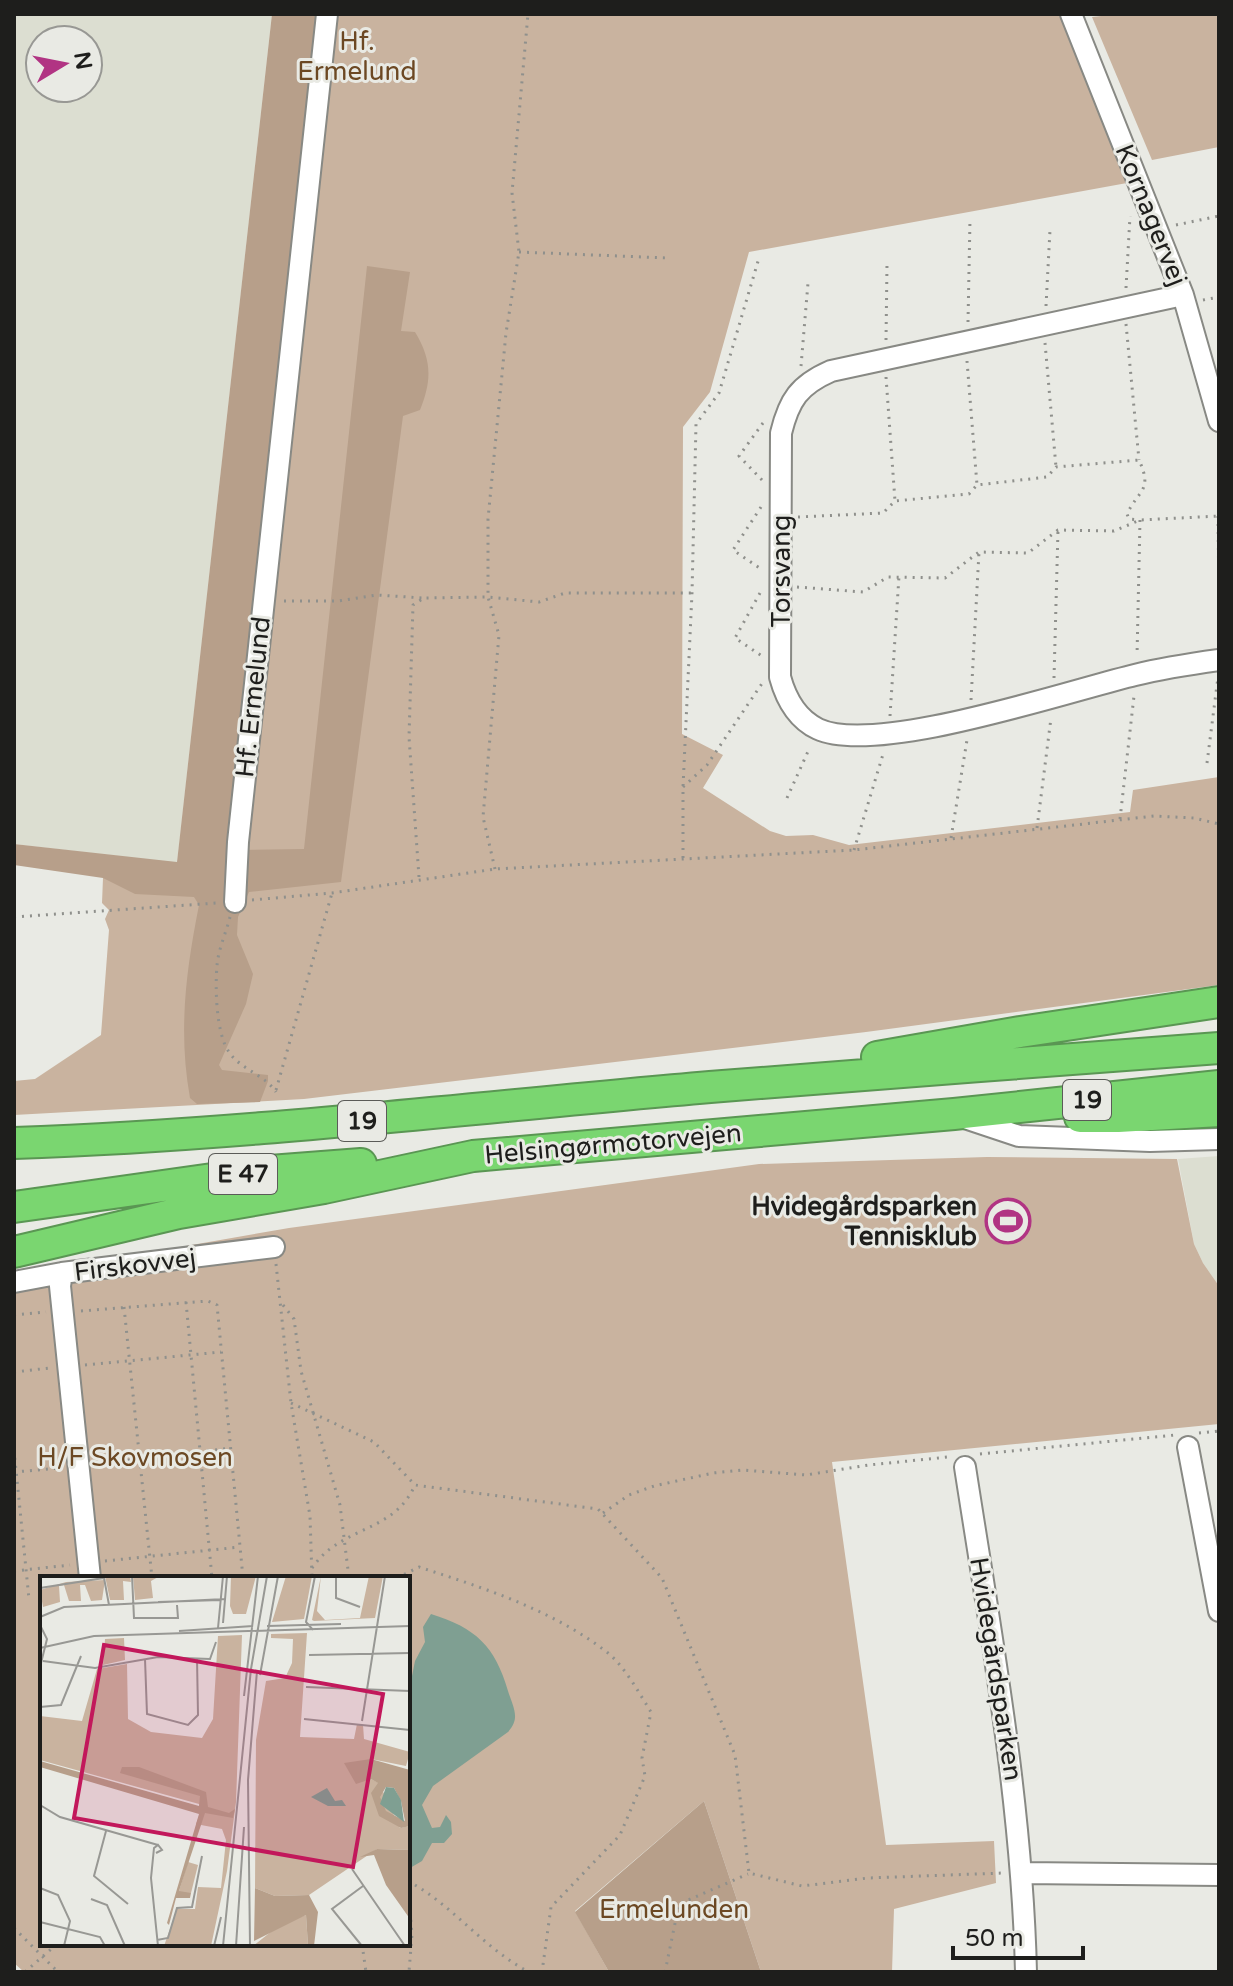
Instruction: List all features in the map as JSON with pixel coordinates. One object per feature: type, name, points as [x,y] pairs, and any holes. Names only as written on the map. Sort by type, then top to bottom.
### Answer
[{"type":"highway","points":[[710,1087],[1020,1032],[1219,1002]]},
{"type":"highway","name":"Helsingørmotorvejen","points":[[14,1143],[145,1138],[294,1127],[710,1087],[1219,1048]]},
{"type":"highway","name":"Helsingørmotorvejen","points":[[14,1252],[179,1213],[324,1188],[473,1156],[954,1114],[1219,1086]]},
{"type":"highway","points":[[954,1114],[1118,1117],[1219,1111]]},
{"type":"highway","name":"E 47","points":[[14,1207],[270,1171],[473,1156]]},
{"type":"street","name":"Hf. Ermelund","points":[[235,902],[238,842],[327,14]]},
{"type":"street","name":"Kornagervej","points":[[1071,14],[1183,295],[1219,421]]},
{"type":"street","points":[[810,380],[831,371],[1183,295]]},
{"type":"street","name":"Torsvang","points":[[810,380],[786,412],[781,433],[776,490],[781,518],[773,677],[799,715],[818,729]]},
{"type":"street","points":[[818,729],[837,735],[889,734],[970,718],[1136,674],[1219,663]]},
{"type":"street","points":[[954,1114],[1019,1136],[1150,1141],[1219,1139]]},
{"type":"street","name":"Firskovvej","points":[[89,1570],[62,1310],[62,1273],[274,1247]]},
{"type":"street","points":[[14,1282],[62,1273]]},
{"type":"street","points":[[1191,1438],[1219,1611]]},
{"type":"street","name":"Hvidegårdsparken","points":[[963,1459],[1011,1759],[1022,1873],[1026,1972]]},
{"type":"street","points":[[1022,1873],[1219,1875]]},
{"type":"path","points":[[495,869],[483,817],[499,635],[488,597],[488,519],[506,333],[519,252],[512,193],[528,14]]},
{"type":"path","points":[[1158,229],[1219,216]]},
{"type":"path","points":[[970,219],[966,319],[971,340],[977,485]]},
{"type":"path","points":[[1050,230],[1046,306],[1050,324],[1056,467]]},
{"type":"path","points":[[519,252],[668,258]]},
{"type":"path","points":[[683,858],[696,424],[719,393],[759,258]]},
{"type":"path","points":[[887,264],[886,341],[891,358],[895,501]]},
{"type":"path","points":[[808,283],[800,366],[810,380]]},
{"type":"path","points":[[786,412],[773,408],[739,456],[776,490],[733,550],[778,580],[863,592],[888,577],[945,578],[979,552],[1028,553],[1058,530],[1114,531],[1140,520]]},
{"type":"path","points":[[781,518],[883,513],[895,501],[969,494],[977,485],[1047,477],[1056,467],[1139,460],[1146,476],[1145,486],[1127,514],[1129,519],[1218,516],[1219,600]]},
{"type":"path","points":[[1195,511],[1195,518]]},
{"type":"path","points":[[951,838],[970,718],[979,552]]},
{"type":"path","points":[[683,787],[707,765],[773,677],[767,659],[735,638],[778,580]]},
{"type":"path","points":[[264,602],[338,601],[377,595],[488,597],[539,602],[565,593],[692,593]]},
{"type":"path","points":[[419,879],[409,737],[413,605],[424,598]]},
{"type":"path","points":[[1207,763],[1219,663]]},
{"type":"path","points":[[787,798],[818,729]]},
{"type":"path","points":[[14,917],[332,893],[495,869],[854,850],[1154,816],[1194,818],[1219,824]]},
{"type":"path","points":[[235,902],[217,963],[222,1034],[228,1051],[243,1066],[268,1081],[276,1092],[332,893]]},
{"type":"path","points":[[274,1247],[291,1403],[310,1516],[312,1576]]},
{"type":"path","points":[[14,1315],[186,1302],[208,1301],[217,1305],[243,1576]]},
{"type":"path","points":[[186,1302],[212,1576]]},
{"type":"path","points":[[281,1302],[294,1319],[301,1371],[340,1505],[349,1576]]},
{"type":"path","points":[[124,1307],[152,1576]]},
{"type":"path","points":[[14,1372],[221,1352]]},
{"type":"path","points":[[291,1403],[374,1442],[415,1485],[598,1509],[662,1578],[735,1755],[749,1873]]},
{"type":"path","points":[[602,1514],[629,1495],[713,1473],[742,1470],[806,1475],[869,1465],[1191,1438],[1219,1431]]},
{"type":"path","points":[[15,1472],[231,1448]]},
{"type":"path","points":[[14,1450],[29,1599]]},
{"type":"path","points":[[311,1568],[330,1549],[395,1514],[408,1501],[415,1485]]},
{"type":"path","points":[[14,1571],[89,1570],[150,1557],[240,1547]]},
{"type":"path","points":[[401,1576],[419,1567],[495,1591],[565,1626],[610,1654],[651,1712],[642,1758],[645,1776],[620,1835],[551,1907],[542,1972]]},
{"type":"path","points":[[665,1972],[679,1904],[749,1873],[802,1886],[868,1878],[1022,1873]]},
{"type":"path","points":[[410,1882],[432,1894],[482,1941],[529,1972]]},
{"type":"path","points":[[409,1972],[410,1911]]},
{"type":"path","points":[[14,1928],[58,1972]]},
{"type":"path","points":[[25,1972],[55,1946]]},
{"type":"path","points":[[362,1946],[366,1972]]},
{"type":"shaded area","points":[[14,14],[272,14],[177,863],[14,844]]},
{"type":"shaded area","points":[[1219,1156],[1219,1286],[1194,1244],[1178,1159]]},
{"type":"shaded area","points":[[431,1614],[447,1619],[482,1641],[503,1675],[515,1717],[508,1732],[433,1786],[422,1805],[432,1828],[440,1827],[446,1815],[451,1822],[452,1834],[444,1843],[432,1843],[422,1861],[410,1868],[410,1686],[415,1661],[425,1642],[423,1627]]},
{"type":"green space","points":[[272,14],[322,14],[263,512],[229,872],[238,850],[304,849],[367,266],[410,272],[401,331],[415,332],[425,352],[428,380],[420,410],[403,416],[341,882],[249,892],[238,917],[237,935],[253,974],[246,1004],[219,1065],[222,1070],[268,1075],[268,1081],[260,1102],[197,1104],[190,1098],[184,1025],[187,977],[199,905],[194,897],[135,894],[103,878],[14,865],[14,844],[177,862]]},
{"type":"green space","points":[[327,14],[1062,14],[1066,32],[1127,183],[749,252],[710,392],[683,427],[682,734],[723,755],[703,788],[770,831],[786,836],[813,835],[849,845],[1130,812],[1133,790],[1219,777],[1219,985],[866,1032],[304,1099],[14,1115],[14,1081],[35,1079],[101,1035],[109,930],[105,919],[109,910],[102,903],[103,878],[228,877]]},
{"type":"green space","points":[[1219,14],[1219,147],[1152,160],[1092,17]]},
{"type":"green space","name":"H/F Skovmosen","points":[[987,1157],[1177,1159],[1194,1244],[1219,1286],[1219,1424],[832,1462],[886,1845],[994,1841],[996,1883],[894,1909],[892,1972],[761,1972],[704,1801],[575,1911],[609,1972],[24,1972],[14,1963],[14,1276],[289,1228],[759,1164]]},
{"type":"green space","name":"Ermelunden","points":[[704,1801],[761,1972],[609,1972],[575,1912]]},
{"type":"place","name":"Hvidegårdsparken Tennisklub","points":[[1008,1221]]}]
